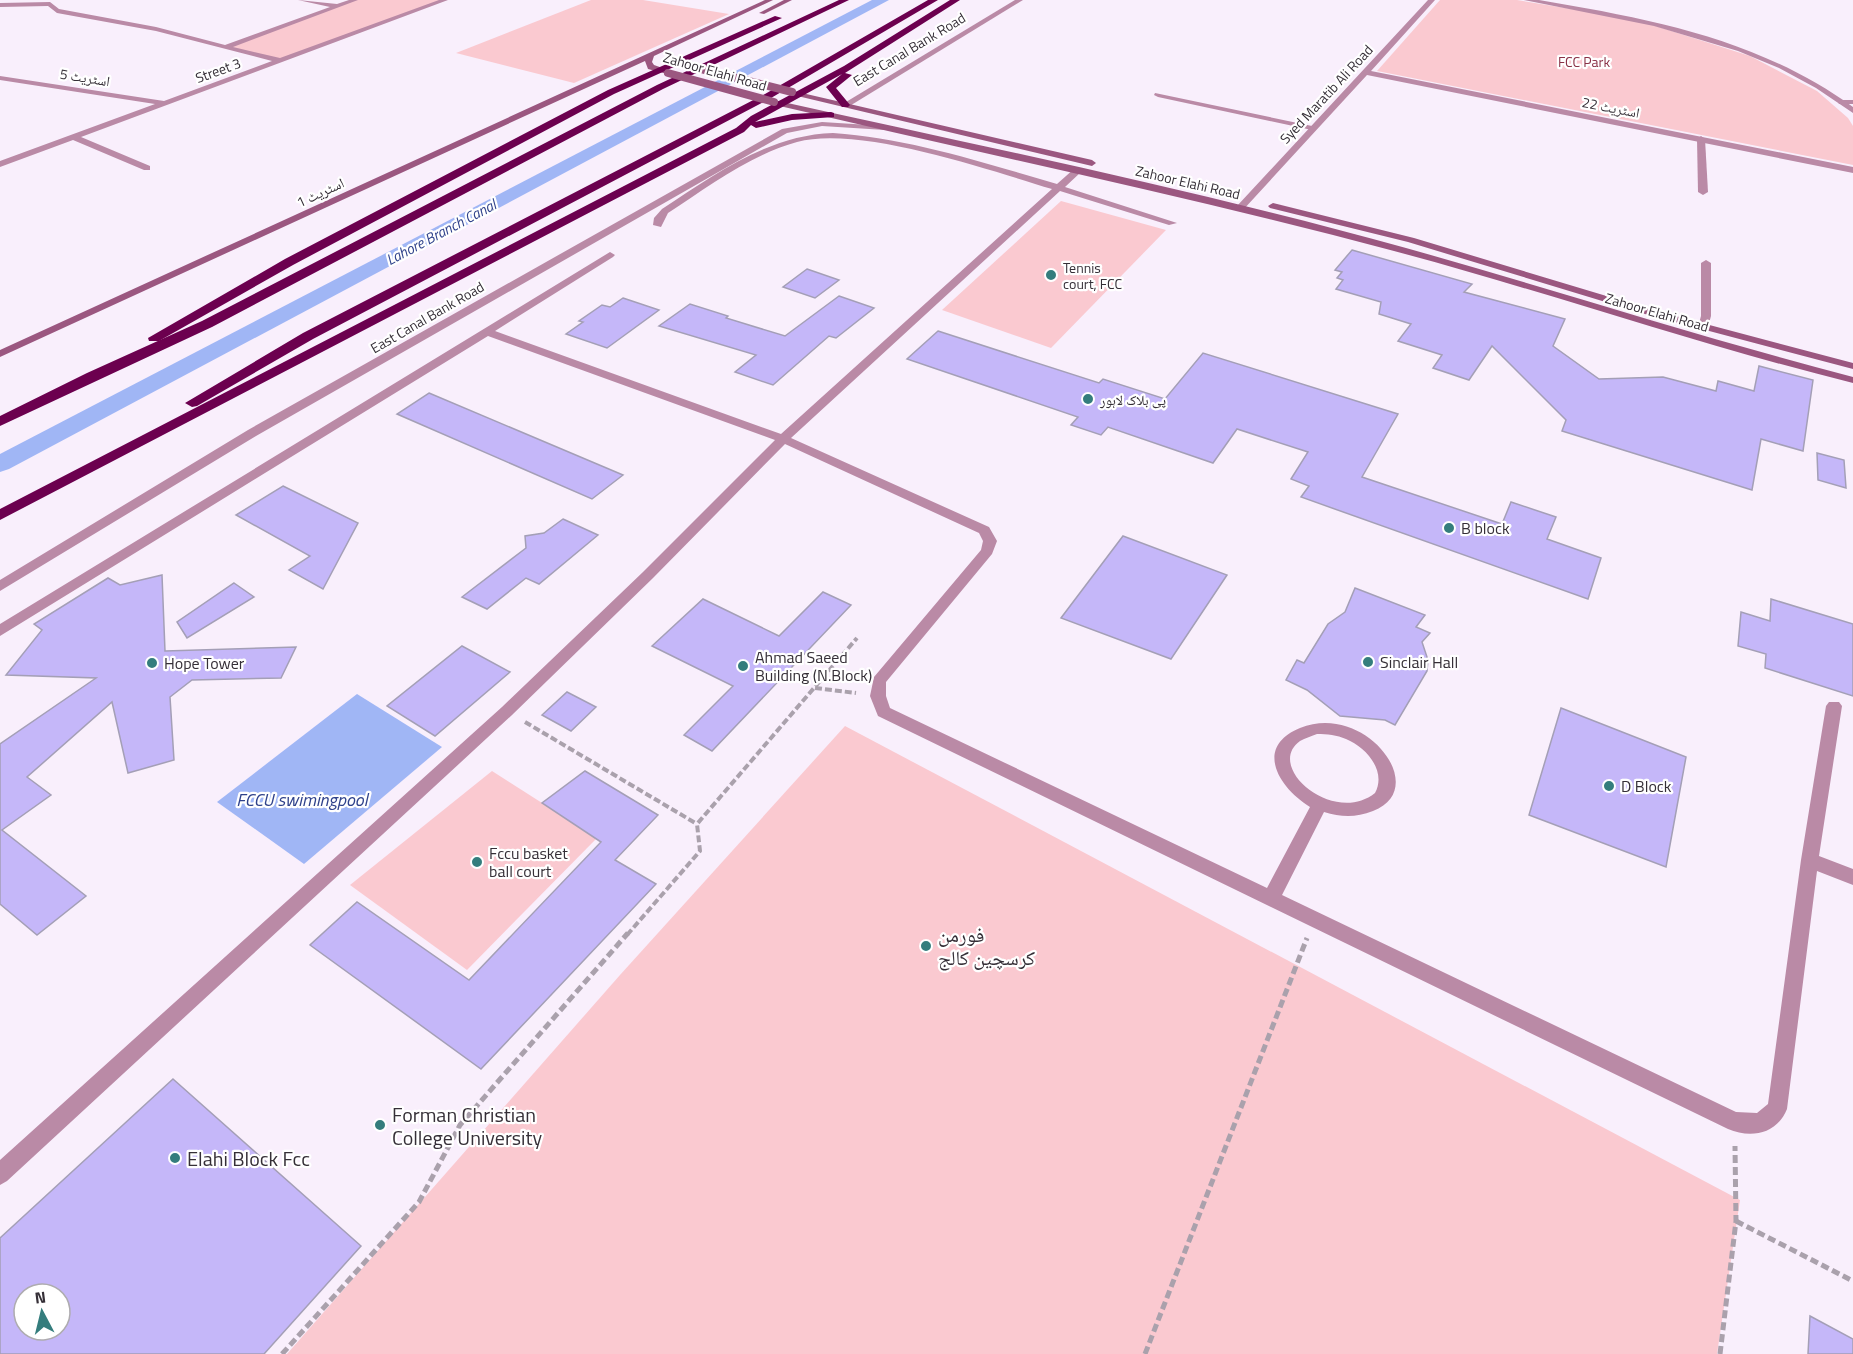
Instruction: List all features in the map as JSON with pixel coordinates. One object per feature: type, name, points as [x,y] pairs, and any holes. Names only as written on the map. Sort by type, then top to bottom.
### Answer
[{"type":"highway","points":[[92,376],[183,320],[554,121],[819,0]]},
{"type":"highway","points":[[0,422],[92,376],[207,324],[650,93],[845,0]]},
{"type":"highway","points":[[0,514],[308,336],[768,96],[934,0]]},
{"type":"highway","points":[[740,130],[778,102],[847,68],[956,0]]},
{"type":"highway","points":[[845,105],[831,87],[848,75],[847,68]]},
{"type":"highway","points":[[0,514],[740,130],[778,119],[831,116]]},
{"type":"main road","name":"Zahoor Elahi Road","points":[[770,0],[651,55],[648,58],[649,64],[664,72],[831,116],[1240,208],[1402,250],[1753,354],[1853,380]]},
{"type":"main road","points":[[789,0],[668,57],[681,64],[795,93],[1098,164]]},
{"type":"main road","name":"اسٹریٹ 1","points":[[0,354],[651,55]]},
{"type":"main road","points":[[618,70],[664,72]]},
{"type":"main road","name":"Zahoor Elahi Road","points":[[1121,170],[1411,240],[1574,291],[1853,366]]},
{"type":"street","points":[[301,0],[337,6]]},
{"type":"street","points":[[228,46],[355,0]]},
{"type":"street","name":"Street 3","points":[[0,164],[445,0]]},
{"type":"street","name":"East Canal Bank Road","points":[[845,105],[1020,0]]},
{"type":"street","name":"Syed Maratib Ali Road","points":[[1240,208],[1432,0]]},
{"type":"street","points":[[1527,0],[1630,18],[1704,38],[1771,62],[1842,102],[1853,111]]},
{"type":"street","points":[[0,5],[53,2],[57,11],[228,46],[281,61]]},
{"type":"street","name":"اسٹریٹ 22","points":[[1364,72],[1853,170]]},
{"type":"street","name":"اسٹریٹ 5","points":[[0,78],[166,103]]},
{"type":"street","points":[[1158,95],[1312,128]]},
{"type":"street","points":[[1842,102],[1853,102]]},
{"type":"street","name":"East Canal Bank Road","points":[[0,586],[252,433],[785,131],[822,124],[885,128]]},
{"type":"street","points":[[658,225],[659,218],[665,211],[758,156],[796,140],[819,136],[861,139],[915,148],[998,169],[1172,223]]},
{"type":"street","points":[[73,137],[147,168]]},
{"type":"street","points":[[1701,139],[1703,192]]},
{"type":"street","points":[[0,1174],[507,711],[648,575],[783,439],[1078,170]]},
{"type":"street","points":[[0,631],[610,255]]},
{"type":"street","points":[[1703,327],[1706,315],[1706,263]]},
{"type":"street","points":[[487,332],[783,439],[984,530],[990,541],[987,551],[879,681],[878,696],[883,712],[1735,1122],[1760,1124],[1777,1109],[1810,860],[1834,706]]},
{"type":"street","points":[[1332,728],[1363,741],[1375,751],[1384,764],[1388,776],[1386,789],[1380,800],[1368,807],[1353,811],[1336,810],[1319,805],[1292,785],[1283,766],[1284,748],[1291,738],[1302,731],[1332,728]]},
{"type":"street","points":[[1270,900],[1319,805]]},
{"type":"street","points":[[1810,860],[1853,877]]},
{"type":"path","points":[[282,1354],[419,1202],[460,1125],[700,851],[697,824],[857,638]]},
{"type":"path","points":[[815,688],[878,696]]},
{"type":"path","points":[[507,711],[697,824]]},
{"type":"path","points":[[1144,1354],[1314,921]]},
{"type":"path","points":[[1720,1354],[1736,1221],[1735,1122]]},
{"type":"path","points":[[1736,1221],[1853,1281]]},
{"type":"green space","points":[[355,0],[445,0],[281,61],[228,46]]},
{"type":"green space","points":[[591,0],[643,0],[729,14],[574,83],[456,53]]},
{"type":"green space","name":"FCC Park","points":[[1440,0],[1517,0],[1596,13],[1640,21],[1750,56],[1817,91],[1848,118],[1853,126],[1853,165],[1377,71]]},
{"type":"green space","name":"Tennis court, FCC","points":[[1061,201],[1166,230],[1051,348],[942,310]]},
{"type":"green space","points":[[845,726],[1740,1200],[1717,1354],[287,1354],[620,975]]},
{"type":"green space","name":"Fccu basket ball court","points":[[492,771],[597,838],[467,970],[350,885]]},
{"type":"water","name":"FCCU swimingpool","points":[[357,694],[442,747],[304,864],[217,802]]},
{"type":"building","points":[[1352,250],[1472,284],[1464,292],[1565,319],[1553,346],[1599,379],[1663,377],[1716,391],[1718,381],[1754,391],[1759,366],[1813,380],[1803,451],[1761,439],[1752,490],[1562,431],[1566,420],[1492,346],[1469,380],[1433,368],[1442,355],[1398,341],[1411,324],[1379,314],[1381,302],[1336,289],[1343,280],[1337,278],[1342,272],[1335,270]]},
{"type":"building","points":[[807,269],[839,280],[815,298],[783,287]]},
{"type":"building","points":[[839,296],[874,308],[836,338],[829,336],[773,385],[735,372],[756,355],[659,326],[690,304],[785,336]]},
{"type":"building","points":[[623,298],[659,310],[607,348],[566,334],[583,322],[579,321],[602,305],[610,307]]},
{"type":"building","points":[[938,331],[1099,383],[1103,379],[1165,399],[1203,353],[1398,414],[1362,477],[1502,524],[1511,502],[1556,517],[1547,539],[1601,558],[1588,599],[1301,497],[1309,486],[1291,479],[1308,452],[1237,429],[1213,463],[1108,427],[1101,435],[1071,425],[1078,417],[907,359]]},
{"type":"building","points":[[429,393],[623,475],[592,499],[397,414]]},
{"type":"building","points":[[1817,453],[1844,460],[1846,488],[1818,480]]},
{"type":"building","points":[[283,486],[358,523],[323,589],[289,570],[310,556],[236,515]]},
{"type":"building","points":[[563,519],[598,535],[539,584],[526,578],[487,609],[462,597],[526,548],[525,536],[544,533]]},
{"type":"building","points":[[1123,536],[1227,575],[1171,659],[1061,618]]},
{"type":"building","name":"Hope Tower","points":[[162,575],[165,651],[296,647],[281,678],[192,680],[170,697],[174,760],[128,773],[112,702],[27,777],[51,795],[2,830],[86,896],[37,935],[0,904],[0,744],[96,678],[6,675],[42,630],[34,624],[108,578],[120,585]]},
{"type":"building","points":[[234,583],[254,597],[187,638],[177,622]]},
{"type":"building","name":"Sinclair Hall","points":[[1355,588],[1425,615],[1416,627],[1430,633],[1422,642],[1428,660],[1427,671],[1395,725],[1385,720],[1340,716],[1307,690],[1286,680],[1297,660],[1304,663],[1328,624],[1345,612]]},
{"type":"building","name":"Ahmad Saeed Building (N.Block)","points":[[823,592],[851,605],[712,751],[684,735],[733,686],[652,646],[703,599],[779,636]]},
{"type":"building","points":[[1771,599],[1853,624],[1853,696],[1765,668],[1766,654],[1738,646],[1741,612],[1770,621]]},
{"type":"building","points":[[462,646],[510,672],[435,736],[387,706]]},
{"type":"building","points":[[567,692],[596,707],[571,731],[542,715]]},
{"type":"building","name":"D Block","points":[[1561,708],[1686,757],[1666,867],[1529,815]]},
{"type":"building","points":[[585,771],[658,815],[615,860],[656,884],[481,1069],[310,945],[357,902],[469,980],[601,842],[542,803]]},
{"type":"building","name":"Elahi Block Fcc","points":[[173,1079],[361,1246],[264,1354],[0,1354],[0,1238]]},
{"type":"building","points":[[1810,1316],[1853,1339],[1853,1354],[1808,1354]]},
{"type":"waterway","name":"Lahore Branch Canal","points":[[0,464],[882,0]]},
{"type":"place","name":"Tennis court, FCC","points":[[1051,275]]},
{"type":"place","name":"پی بلاک لاہور","points":[[1088,399]]},
{"type":"place","name":"B block","points":[[1449,528]]},
{"type":"place","name":"Sinclair Hall","points":[[1368,662]]},
{"type":"place","name":"Hope Tower","points":[[152,663]]},
{"type":"place","name":"Ahmad Saeed Building (N.Block)","points":[[743,666]]},
{"type":"place","name":"D Block","points":[[1609,786]]},
{"type":"place","name":"Fccu basket ball court","points":[[477,862]]},
{"type":"place","name":"فورمن کرسچین کالج","points":[[926,946]]},
{"type":"place","name":"Forman Christian College University","points":[[380,1125]]},
{"type":"place","name":"Elahi Block Fcc","points":[[175,1158]]}]
